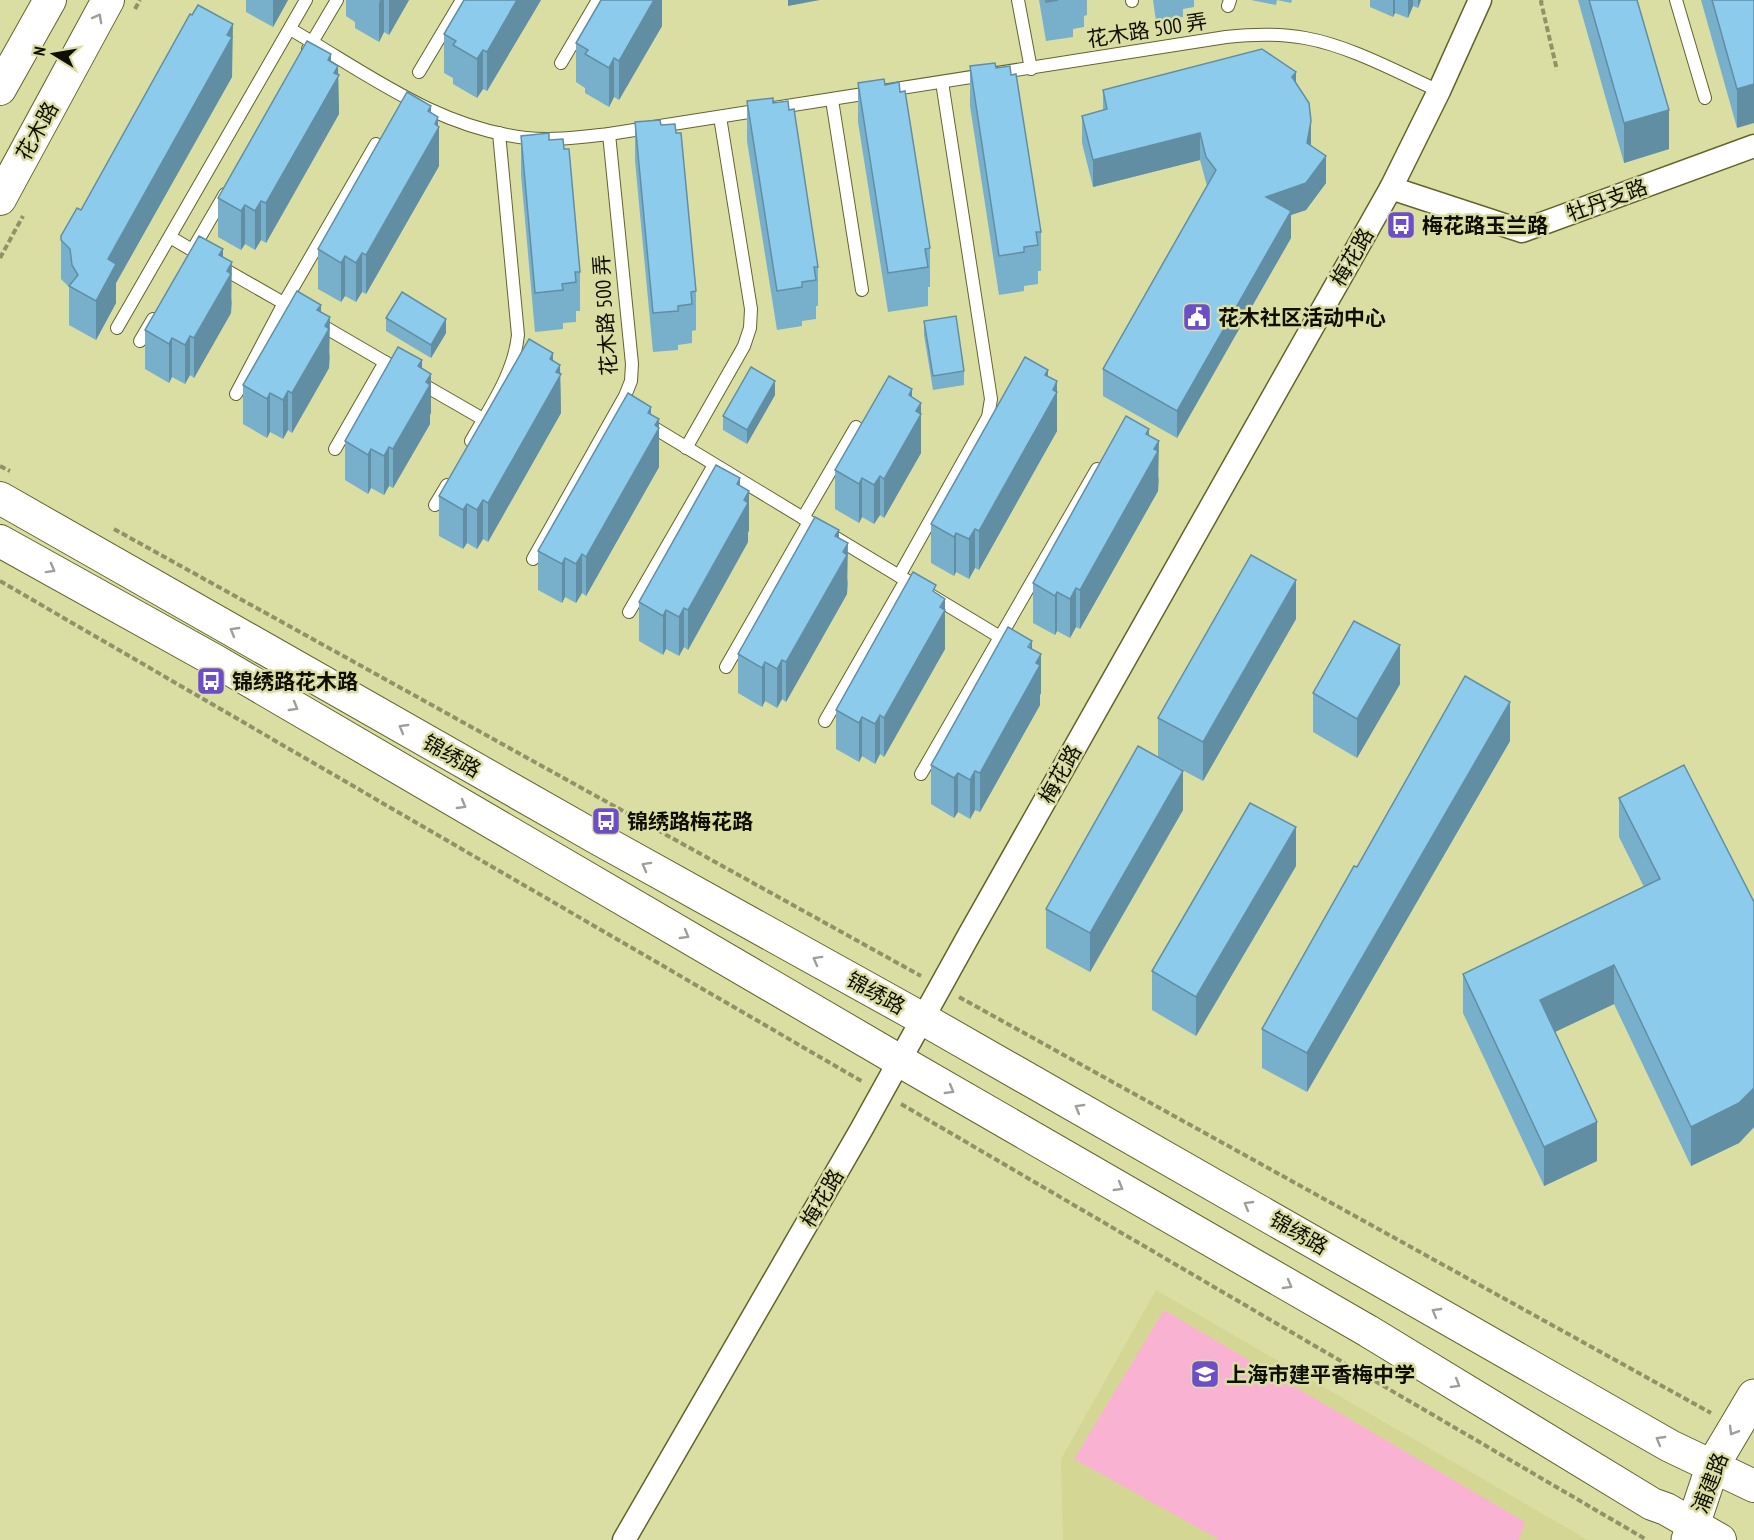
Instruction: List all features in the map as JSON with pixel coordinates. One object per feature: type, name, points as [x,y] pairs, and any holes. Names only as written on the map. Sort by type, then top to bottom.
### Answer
[{"type":"main road","points":[[0,89],[50,0]]},
{"type":"main road","name":"花木路","points":[[0,199],[108,0]]},
{"type":"main road","name":"锦绣路","points":[[5,484],[597,838],[923,1019],[1670,1446],[1754,1486]]},
{"type":"main road","name":"锦绣路","points":[[0,541],[214,660],[900,1061],[1368,1331],[1701,1535]]},
{"type":"main road","name":"浦建路","points":[[1701,1535],[1713,1465],[1754,1396]]},
{"type":"street","name":"梅花路","points":[[624,1540],[882,1093],[1391,188],[1439,91],[1480,0]]},
{"type":"street","name":"牡丹支路","points":[[1391,188],[1522,231],[1754,146]]},
{"type":"lane","points":[[117,328],[306,0]]},
{"type":"lane","points":[[301,62],[336,0]]},
{"type":"lane","points":[[418,72],[462,0]]},
{"type":"lane","points":[[561,63],[598,0]]},
{"type":"lane","points":[[1018,0],[1031,69]]},
{"type":"lane","points":[[1676,0],[1705,98]]},
{"type":"lane","name":"花木路 500 弄","points":[[290,29],[395,93],[457,120],[499,133],[528,138],[557,139],[609,134],[1226,37],[1281,35],[1306,38],[1336,46],[1439,91]]},
{"type":"lane","points":[[825,721],[903,578],[991,408],[942,82]]},
{"type":"lane","points":[[832,100],[862,290]]},
{"type":"lane","points":[[686,448],[744,346],[750,328],[751,309],[720,117]]},
{"type":"lane","points":[[467,448],[510,371],[516,354],[518,335],[499,133]]},
{"type":"lane","name":"花木路 500 弄","points":[[533,559],[629,413],[632,364],[609,134]]},
{"type":"lane","points":[[236,394],[284,303],[376,144]]},
{"type":"lane","points":[[190,255],[232,181]]},
{"type":"lane","points":[[170,237],[190,255],[284,303],[483,419]]},
{"type":"lane","points":[[140,341],[157,311]]},
{"type":"lane","points":[[335,449],[385,362]]},
{"type":"lane","points":[[629,413],[1000,637]]},
{"type":"lane","points":[[726,667],[856,427]]},
{"type":"lane","points":[[629,612],[714,465]]},
{"type":"lane","points":[[921,774],[1096,470]]},
{"type":"lane","points":[[435,505],[451,477]]},
{"type":"path","points":[[1542,0],[1557,70]]},
{"type":"path","points":[[0,466],[5,484]]},
{"type":"path","points":[[105,524],[1668,1388],[1735,1428]]},
{"type":"path","points":[[0,581],[1647,1540]]},
{"type":"shaded area","name":"上海市建平香梅中学","points":[[1156,1290],[1588,1540],[1063,1540],[1061,1459]]},
{"type":"shaded area","name":"上海市建平香梅中学","points":[[1164,1310],[1525,1522],[1519,1540],[1220,1540],[1074,1459]]},
{"type":"building","points":[[464,0],[517,0],[487,52],[483,50],[477,59],[453,45],[456,41],[444,34]]},
{"type":"building","points":[[601,0],[654,0],[619,61],[614,58],[609,68],[585,54],[588,50],[576,43]]},
{"type":"building","points":[[1589,0],[1637,0],[1669,110],[1624,123]]},
{"type":"building","points":[[1712,0],[1754,0],[1754,84],[1737,89]]},
{"type":"building","points":[[198,5],[233,24],[227,35],[232,37],[108,259],[116,264],[96,301],[69,286],[78,275],[72,265],[70,249],[61,240],[61,236],[77,208],[81,210],[190,14],[192,15]]},
{"type":"building","points":[[307,41],[331,54],[328,60],[338,66],[334,73],[339,75],[266,203],[261,201],[255,211],[245,205],[241,211],[218,198]]},
{"type":"building","name":"花木社区活动中心","points":[[1262,49],[1296,72],[1292,77],[1309,103],[1311,121],[1307,143],[1326,156],[1306,183],[1266,197],[1291,211],[1177,411],[1103,369],[1216,170],[1206,157],[1200,133],[1093,160],[1082,116],[1107,109],[1103,90]]},
{"type":"building","points":[[995,63],[996,68],[1010,66],[1011,75],[1016,74],[1041,232],[1036,232],[1038,245],[1024,247],[1024,252],[999,256],[970,66]]},
{"type":"building","points":[[884,79],[885,85],[899,82],[900,92],[905,91],[930,248],[925,249],[928,267],[888,273],[858,83]]},
{"type":"building","points":[[407,92],[431,106],[428,111],[438,117],[435,124],[439,127],[366,255],[362,253],[356,263],[345,256],[341,263],[318,249]]},
{"type":"building","points":[[773,98],[773,103],[788,101],[789,110],[794,109],[818,267],[814,267],[816,280],[802,282],[802,287],[777,291],[747,101]]},
{"type":"building","points":[[660,120],[661,125],[675,124],[676,133],[681,133],[696,291],[691,292],[692,304],[678,306],[678,311],[653,313],[635,122]]},
{"type":"building","points":[[549,133],[549,140],[563,139],[564,149],[569,149],[580,272],[575,272],[576,282],[562,284],[563,290],[535,293],[521,136]]},
{"type":"building","points":[[199,236],[223,249],[219,255],[232,262],[227,271],[231,274],[194,338],[190,336],[185,345],[172,338],[169,344],[145,330]]},
{"type":"building","points":[[297,291],[321,305],[317,310],[330,317],[325,326],[329,329],[292,393],[288,391],[283,400],[270,393],[267,399],[243,385]]},
{"type":"building","points":[[402,292],[446,319],[431,345],[386,318]]},
{"type":"building","points":[[956,316],[964,371],[933,376],[924,321]]},
{"type":"building","points":[[529,339],[553,353],[550,359],[560,365],[556,372],[561,374],[488,503],[483,500],[477,510],[467,504],[463,510],[439,496]]},
{"type":"building","points":[[398,347],[422,360],[418,366],[431,374],[426,382],[430,385],[393,449],[389,447],[384,456],[371,449],[368,455],[345,441]]},
{"type":"building","points":[[1025,357],[1048,370],[1045,375],[1057,381],[1053,390],[1057,392],[979,531],[975,529],[969,539],[956,533],[954,537],[931,524]]},
{"type":"building","points":[[751,367],[775,381],[747,430],[723,416]]},
{"type":"building","points":[[889,376],[912,389],[909,395],[921,403],[916,411],[921,414],[884,479],[880,476],[874,485],[862,478],[859,484],[835,470]]},
{"type":"building","points":[[628,393],[651,407],[648,413],[659,419],[655,425],[659,428],[586,557],[582,554],[576,564],[565,558],[562,564],[538,551]]},
{"type":"building","points":[[1126,416],[1149,429],[1146,434],[1159,441],[1154,449],[1158,451],[1080,590],[1076,588],[1070,599],[1057,592],[1055,596],[1033,583]]},
{"type":"building","points":[[716,465],[740,478],[737,484],[749,491],[744,500],[748,503],[688,610],[684,608],[679,617],[666,610],[663,616],[639,602]]},
{"type":"building","points":[[815,517],[839,530],[835,536],[848,543],[843,552],[847,555],[786,662],[782,660],[777,669],[765,662],[762,668],[738,654]]},
{"type":"building","points":[[1251,555],[1296,580],[1203,742],[1158,718]]},
{"type":"building","points":[[913,572],[936,585],[933,591],[945,599],[940,607],[945,610],[884,718],[880,715],[875,724],[862,717],[859,723],[836,710]]},
{"type":"building","points":[[1354,621],[1400,645],[1357,719],[1313,693]]},
{"type":"building","points":[[1008,627],[1032,641],[1028,647],[1041,654],[1036,663],[1040,665],[980,773],[975,771],[970,780],[958,773],[954,778],[931,765]]},
{"type":"building","points":[[1465,676],[1510,702],[1307,1053],[1262,1029]]},
{"type":"building","points":[[1138,746],[1183,771],[1090,933],[1046,909]]},
{"type":"building","points":[[1684,765],[1754,902],[1754,1088],[1739,1103],[1691,1127],[1614,965],[1540,1000],[1597,1122],[1544,1147],[1463,974],[1660,879],[1619,798]]},
{"type":"building","points":[[1250,803],[1296,827],[1196,997],[1152,971]]},
{"type":"place","name":"梅花路玉兰路","points":[[1401,225]]},
{"type":"place","name":"花木社区活动中心","points":[[1197,317]]},
{"type":"place","name":"锦绣路花木路","points":[[211,681]]},
{"type":"place","name":"锦绣路梅花路","points":[[606,821]]},
{"type":"place","name":"上海市建平香梅中学","points":[[1205,1374]]}]
